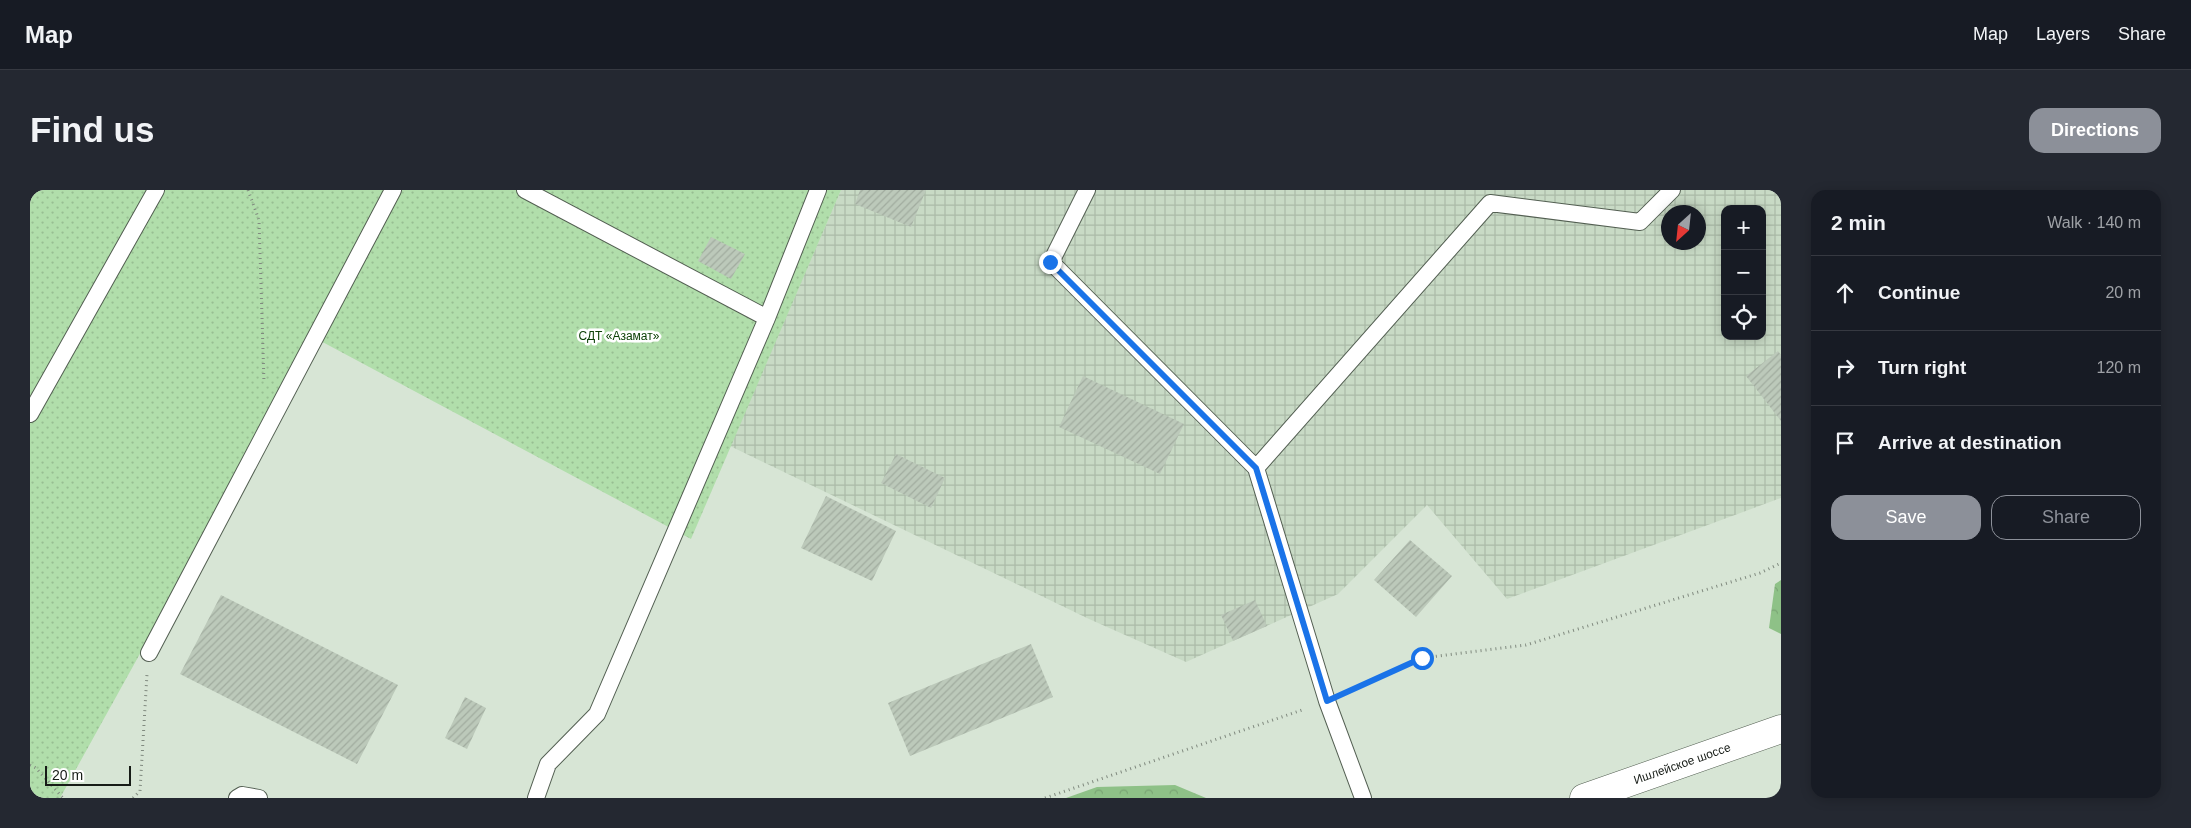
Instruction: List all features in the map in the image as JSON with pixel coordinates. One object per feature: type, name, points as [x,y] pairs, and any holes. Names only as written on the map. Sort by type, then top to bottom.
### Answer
[{"type":"main road","name":"Ишлейское шоссе","points":[[1584,798],[1781,729]]},
{"type":"lane","points":[[30,414],[156,190]]},
{"type":"lane","points":[[149,653],[393,190]]},
{"type":"lane","points":[[525,190],[767,318]]},
{"type":"lane","points":[[536,798],[548,764],[597,714],[767,318],[818,190]]},
{"type":"lane","points":[[1087,190],[1050,262],[1256,468],[1327,701],[1363,798]]},
{"type":"lane","points":[[1256,468],[1487,196],[1640,222],[1672,190]]},
{"type":"lane","points":[[237,798],[242,795],[259,798]]},
{"type":"path","points":[[248,190],[258,220],[265,431]]},
{"type":"path","points":[[1045,798],[1327,701],[1422,658],[1526,645],[1751,576],[1781,563]]},
{"type":"path","points":[[133,798],[140,791],[149,653]]},
{"type":"path","points":[[30,765],[36,768],[63,798]]},
{"type":"shaded area","points":[[841,190],[1781,190],[1781,498],[1507,599],[1427,505],[1338,594],[1186,662],[1089,619],[730,446]]},
{"type":"green space","name":"СДТ «Азамат»","points":[[30,190],[841,190],[691,539],[315,338],[60,798],[30,798]]},
{"type":"green space","points":[[1781,580],[1781,634],[1769,628],[1775,584]]},
{"type":"green space","points":[[1175,785],[1206,798],[1066,798],[1097,787]]},
{"type":"building","points":[[860,190],[926,190],[911,227],[855,204]]},
{"type":"building","points":[[711,237],[745,254],[731,279],[698,261]]},
{"type":"building","points":[[1778,351],[1781,355],[1781,421],[1746,376]]},
{"type":"building","points":[[1083,376],[1184,424],[1160,474],[1059,427]]},
{"type":"building","points":[[896,454],[945,478],[931,508],[881,483]]},
{"type":"building","points":[[826,496],[896,531],[872,581],[801,548]]},
{"type":"building","points":[[1410,540],[1452,576],[1416,617],[1374,580]]},
{"type":"building","points":[[221,595],[398,685],[357,764],[180,674]]},
{"type":"building","points":[[1255,600],[1267,626],[1233,641],[1221,615]]},
{"type":"building","points":[[1031,644],[1053,697],[910,756],[888,703]]},
{"type":"building","points":[[465,697],[486,708],[467,749],[445,738]]},
{"type":"route","points":[[1050,262],[1256,468],[1327,701],[1422,658]]}]
